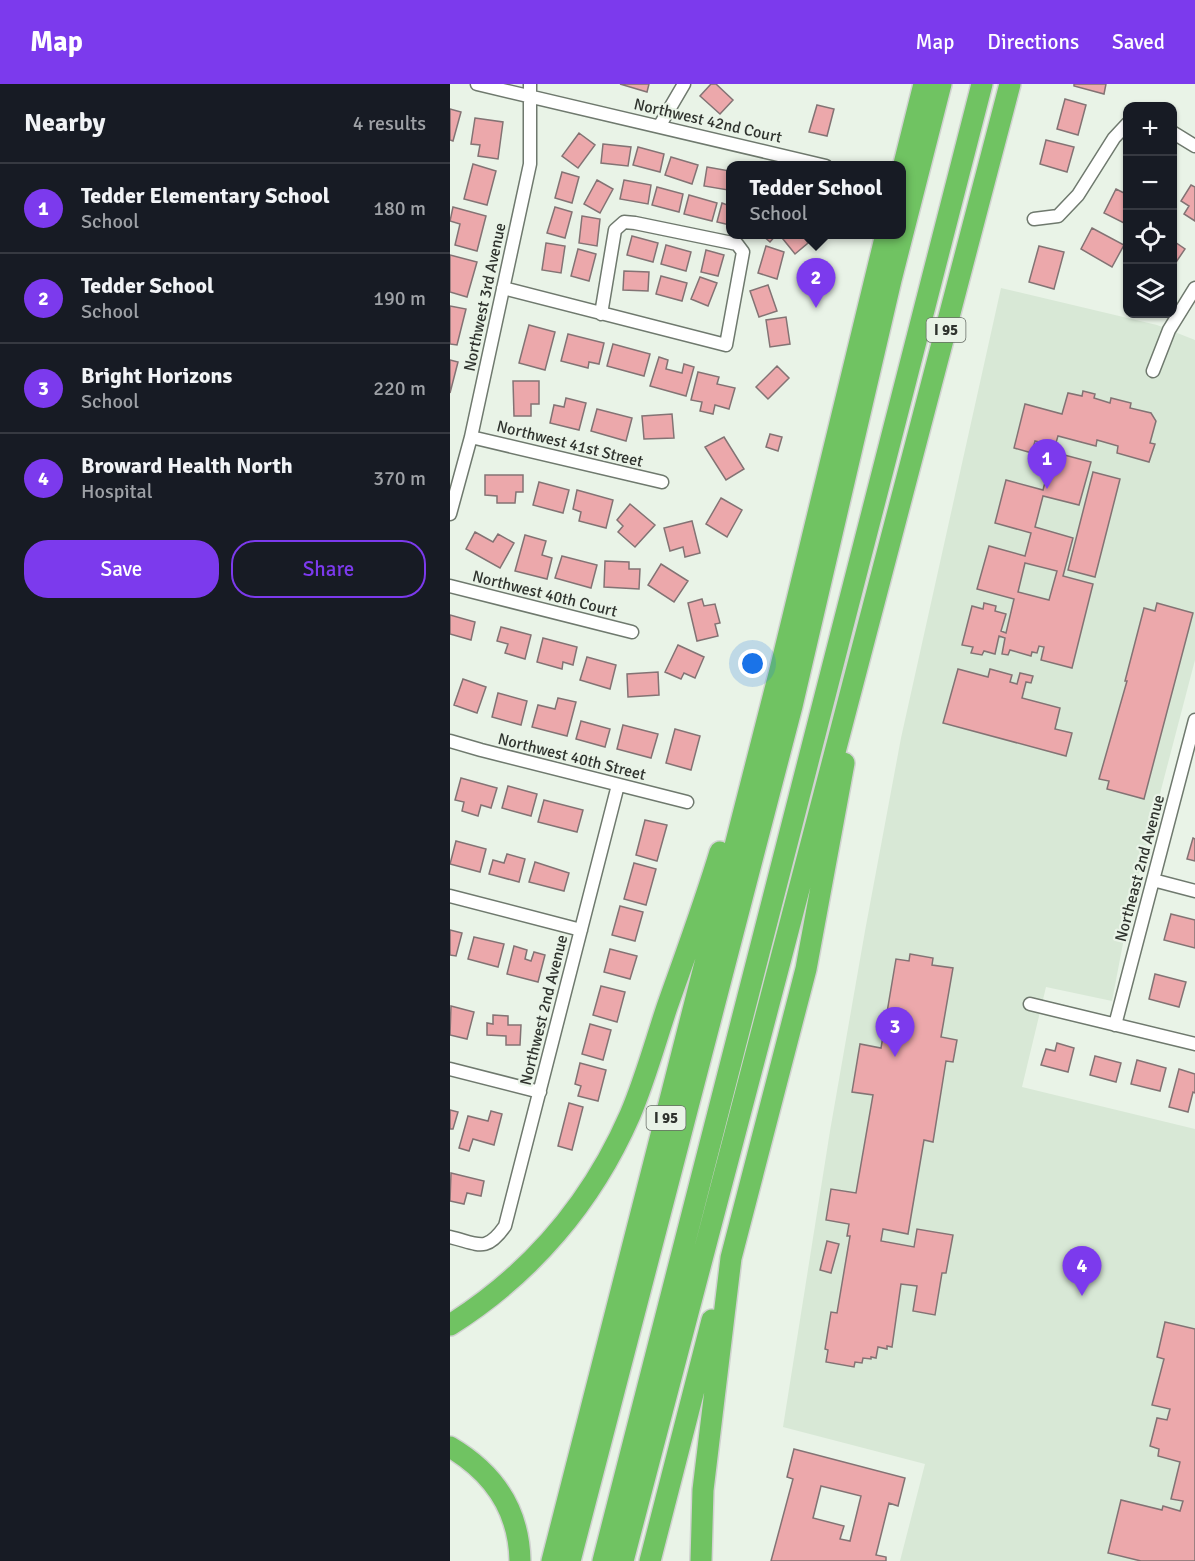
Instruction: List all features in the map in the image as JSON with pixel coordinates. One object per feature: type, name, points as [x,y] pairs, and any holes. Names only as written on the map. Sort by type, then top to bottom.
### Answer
[{"type":"highway","points":[[905,161],[924,84]]},
{"type":"highway","points":[[906,223],[941,84]]},
{"type":"highway","points":[[792,706],[816,624],[956,84]]},
{"type":"highway","points":[[603,1561],[982,84]]},
{"type":"highway","name":"I 95","points":[[623,1561],[1010,84]]},
{"type":"highway","name":"I 95","points":[[552,1561],[779,674],[885,239]]},
{"type":"highway","points":[[570,1561],[792,706],[902,239]]},
{"type":"highway","points":[[650,1561],[711,1321],[731,1258],[806,969],[841,784],[863,643]]},
{"type":"highway","points":[[450,1325],[512,1280],[554,1238],[590,1189],[619,1139],[631,1113],[712,879],[756,711],[779,674]]},
{"type":"highway","points":[[700,1561],[704,1479],[731,1258]]},
{"type":"highway","points":[[450,1448],[479,1468],[492,1481],[509,1507],[519,1547],[520,1561]]},
{"type":"street","name":"Northwest 42nd Court","points":[[477,84],[530,90],[660,125],[809,161]]},
{"type":"street","points":[[660,125],[684,84]]},
{"type":"street","name":"Northwest 3rd Avenue","points":[[450,514],[471,437],[530,164],[530,90]]},
{"type":"street","points":[[1034,219],[1058,216],[1078,195],[1114,138],[1123,128]]},
{"type":"street","points":[[1177,135],[1195,146]]},
{"type":"street","points":[[503,288],[601,314],[726,345],[743,252],[737,244],[624,222],[615,230],[601,314]]},
{"type":"street","points":[[1153,371],[1169,330],[1195,288]]},
{"type":"street","name":"Northwest 41st Street","points":[[471,437],[662,482]]},
{"type":"street","name":"Northwest 40th Court","points":[[450,586],[632,632]]},
{"type":"street","name":"Northeast 2nd Avenue","points":[[1115,1025],[1195,720]]},
{"type":"street","name":"Northwest 40th Street","points":[[450,741],[687,802]]},
{"type":"street","name":"Northwest 2nd Avenue","points":[[450,1237],[483,1245],[495,1241],[505,1226],[618,785]]},
{"type":"street","points":[[1153,880],[1195,891]]},
{"type":"street","points":[[450,896],[581,930]]},
{"type":"street","points":[[1029,1004],[1195,1044]]},
{"type":"street","points":[[450,1069],[540,1092]]},
{"type":"shaded area","points":[[1001,288],[1157,325],[1195,340],[1195,660],[1129,912],[1112,1001],[1046,987],[1022,1087],[1195,1129],[1195,1561],[900,1561],[925,1464],[783,1427],[830,1131],[901,738]]},
{"type":"building","points":[[620,84],[649,84],[647,92]]},
{"type":"building","points":[[711,84],[716,84],[733,100],[720,114],[700,96]]},
{"type":"building","points":[[1074,84],[1106,84],[1104,94],[1074,86]]},
{"type":"building","points":[[1065,99],[1086,105],[1078,135],[1057,129]]},
{"type":"building","points":[[817,105],[834,109],[827,136],[809,132]]},
{"type":"building","points":[[450,109],[461,112],[453,141],[450,140]]},
{"type":"building","points":[[475,118],[503,122],[498,159],[478,156],[480,145],[471,144]]},
{"type":"building","points":[[579,133],[595,145],[578,168],[562,156]]},
{"type":"building","points":[[1046,140],[1074,147],[1067,172],[1040,164]]},
{"type":"building","points":[[603,144],[631,147],[628,166],[601,163]]},
{"type":"building","points":[[638,147],[664,154],[660,172],[633,165]]},
{"type":"building","points":[[671,157],[698,165],[692,184],[665,175]]},
{"type":"building","points":[[473,164],[496,171],[487,205],[464,199]]},
{"type":"building","points":[[707,167],[726,170],[726,190],[704,186]]},
{"type":"building","points":[[562,172],[579,177],[572,203],[555,198]]},
{"type":"building","points":[[597,180],[613,189],[600,213],[584,204]]},
{"type":"building","points":[[624,180],[651,185],[648,204],[620,199]]},
{"type":"building","points":[[1191,185],[1195,187],[1195,221],[1184,214],[1189,206],[1181,201]]},
{"type":"building","points":[[657,187],[683,194],[679,212],[652,205]]},
{"type":"building","points":[[1116,189],[1123,192],[1123,222],[1104,213]]},
{"type":"building","points":[[689,195],[717,203],[712,221],[684,214]]},
{"type":"building","points":[[722,203],[726,204],[726,224],[717,222]]},
{"type":"building","points":[[453,207],[486,216],[477,251],[455,245],[460,224],[450,221]]},
{"type":"building","points":[[555,207],[572,212],[565,238],[547,233]]},
{"type":"building","points":[[582,216],[600,219],[597,246],[579,243]]},
{"type":"building","points":[[1092,228],[1123,244],[1112,267],[1081,249]]},
{"type":"building","points":[[632,236],[658,243],[653,262],[627,255]]},
{"type":"building","points":[[783,239],[805,239],[808,243],[795,254]]},
{"type":"building","points":[[546,243],[565,246],[561,273],[542,270]]},
{"type":"building","points":[[1177,243],[1185,249],[1177,261]]},
{"type":"building","points":[[666,245],[691,252],[686,271],[661,264]]},
{"type":"building","points":[[766,246],[784,252],[777,279],[758,273]]},
{"type":"building","points":[[1039,246],[1064,252],[1054,289],[1029,282]]},
{"type":"building","points":[[578,249],[596,254],[589,281],[571,276]]},
{"type":"building","points":[[706,250],[724,255],[718,276],[701,272]]},
{"type":"building","points":[[450,255],[477,262],[467,297],[450,292]]},
{"type":"building","points":[[624,271],[649,272],[648,291],[623,290]]},
{"type":"building","points":[[661,276],[687,283],[682,301],[656,294]]},
{"type":"building","points":[[700,277],[717,283],[708,306],[691,299]]},
{"type":"building","points":[[768,285],[777,311],[759,317],[750,291]]},
{"type":"building","points":[[450,306],[466,309],[457,345],[450,344]]},
{"type":"building","points":[[786,317],[790,344],[770,347],[766,320]]},
{"type":"building","points":[[529,325],[555,332],[545,370],[519,363]]},
{"type":"building","points":[[568,334],[604,343],[599,364],[589,362],[588,368],[561,361]]},
{"type":"building","points":[[613,344],[650,354],[644,376],[607,366]]},
{"type":"building","points":[[659,357],[668,360],[666,369],[682,373],[684,364],[694,367],[686,396],[650,386]]},
{"type":"building","points":[[450,360],[458,362],[450,393]]},
{"type":"building","points":[[777,366],[789,378],[768,399],[756,387]]},
{"type":"building","points":[[698,372],[719,377],[717,384],[735,388],[729,409],[715,405],[713,414],[700,411],[702,402],[691,400]]},
{"type":"building","points":[[513,381],[539,381],[539,404],[531,404],[531,416],[514,416]]},
{"type":"building","points":[[1083,391],[1095,394],[1094,398],[1110,403],[1111,398],[1131,403],[1130,408],[1151,413],[1156,421],[1150,443],[1155,444],[1149,462],[1117,453],[1118,446],[1097,440],[1096,446],[1058,436],[1055,446],[1035,441],[1032,453],[1014,448],[1025,404],[1062,414],[1068,393],[1082,396]]},
{"type":"building","points":[[566,398],[586,403],[579,430],[550,423],[554,405],[564,407]]},
{"type":"building","points":[[597,409],[632,418],[626,441],[591,431]]},
{"type":"building","points":[[672,414],[674,438],[644,439],[642,416]]},
{"type":"building","points":[[770,434],[782,437],[778,451],[766,447]]},
{"type":"building","points":[[724,437],[744,469],[726,480],[705,447]]},
{"type":"building","points":[[1053,452],[1091,462],[1079,505],[1043,496],[1035,527],[1073,538],[1063,576],[1093,584],[1072,668],[1041,660],[1044,647],[1039,646],[1037,653],[1032,652],[1031,656],[1010,650],[1008,655],[1002,654],[1005,638],[999,636],[995,654],[984,651],[982,655],[971,653],[973,647],[962,645],[972,606],[983,609],[984,603],[996,606],[995,611],[1006,614],[1001,631],[1006,633],[1014,599],[977,589],[989,546],[1025,556],[1031,533],[995,523],[1006,480],[1043,490]],"holes":[[[1025,563],[1057,571],[1049,600],[1018,592]]]},
{"type":"building","points":[[1093,472],[1120,479],[1095,577],[1068,570]]},
{"type":"building","points":[[485,475],[523,475],[523,492],[516,492],[515,503],[497,503],[497,496],[485,495]]},
{"type":"building","points":[[539,482],[569,490],[563,513],[533,505]]},
{"type":"building","points":[[577,490],[613,500],[606,528],[579,521],[581,512],[573,509]]},
{"type":"building","points":[[721,498],[742,510],[727,537],[706,524]]},
{"type":"building","points":[[630,504],[655,525],[635,547],[618,532],[623,526],[617,520]]},
{"type":"building","points":[[692,521],[700,553],[685,557],[683,547],[670,551],[664,528]]},
{"type":"building","points":[[475,532],[493,542],[498,534],[514,543],[500,568],[466,549]]},
{"type":"building","points":[[525,535],[546,541],[542,555],[552,558],[547,579],[515,571]]},
{"type":"building","points":[[562,556],[597,565],[591,588],[555,578]]},
{"type":"building","points":[[605,561],[629,562],[629,569],[640,569],[639,589],[604,587]]},
{"type":"building","points":[[661,564],[688,581],[674,602],[648,585]]},
{"type":"building","points":[[702,599],[704,606],[715,604],[720,623],[715,624],[718,636],[697,641],[688,603]]},
{"type":"building","points":[[1157,603],[1193,613],[1144,799],[1107,789],[1109,781],[1099,779],[1127,681],[1125,681],[1144,608],[1155,611]]},
{"type":"building","points":[[450,615],[475,622],[471,640],[450,634]]},
{"type":"building","points":[[501,627],[531,635],[525,659],[505,653],[508,644],[497,641]]},
{"type":"building","points":[[543,638],[577,647],[573,665],[563,662],[562,669],[537,662]]},
{"type":"building","points":[[678,645],[704,657],[695,678],[684,673],[681,679],[665,672]]},
{"type":"building","points":[[587,657],[616,665],[610,689],[580,680]]},
{"type":"building","points":[[958,669],[988,677],[990,669],[1012,675],[1010,682],[1017,684],[1020,673],[1033,676],[1031,683],[1026,682],[1022,698],[1060,708],[1055,729],[1072,733],[1066,756],[943,723]]},
{"type":"building","points":[[658,672],[659,695],[628,697],[627,674]]},
{"type":"building","points":[[463,679],[486,687],[477,713],[454,705]]},
{"type":"building","points":[[498,693],[527,701],[521,725],[492,717]]},
{"type":"building","points":[[558,698],[576,702],[567,736],[532,727],[538,705],[555,709]]},
{"type":"building","points":[[581,721],[610,729],[605,747],[576,739]]},
{"type":"building","points":[[623,725],[658,734],[651,758],[617,749]]},
{"type":"building","points":[[675,729],[700,736],[691,770],[666,763]]},
{"type":"building","points":[[461,778],[497,788],[491,808],[481,805],[478,816],[462,811],[464,802],[455,800]]},
{"type":"building","points":[[508,786],[537,794],[531,816],[502,808]]},
{"type":"building","points":[[544,800],[583,810],[577,832],[538,822]]},
{"type":"building","points":[[645,820],[667,825],[657,861],[636,855]]},
{"type":"building","points":[[1193,838],[1195,839],[1195,861],[1187,859]]},
{"type":"building","points":[[456,841],[486,849],[480,872],[450,864]]},
{"type":"building","points":[[507,854],[525,859],[519,882],[489,874],[493,860],[504,863]]},
{"type":"building","points":[[535,862],[569,873],[564,891],[529,882]]},
{"type":"building","points":[[634,863],[656,869],[646,905],[624,899]]},
{"type":"building","points":[[620,906],[643,912],[635,941],[612,935]]},
{"type":"building","points":[[1171,914],[1195,920],[1195,948],[1164,940]]},
{"type":"building","points":[[450,930],[462,933],[456,956],[450,955]]},
{"type":"building","points":[[474,937],[504,944],[498,967],[468,959]]},
{"type":"building","points":[[514,946],[527,950],[525,959],[531,961],[534,952],[545,955],[538,982],[507,974]]},
{"type":"building","points":[[610,949],[637,956],[630,979],[604,972]]},
{"type":"building","points":[[910,954],[933,958],[932,965],[953,968],[941,1037],[957,1040],[953,1062],[946,1061],[933,1142],[924,1140],[908,1234],[883,1229],[881,1241],[914,1247],[917,1229],[953,1235],[946,1273],[942,1273],[935,1315],[913,1311],[917,1286],[901,1284],[892,1347],[887,1346],[887,1349],[878,1347],[876,1358],[863,1358],[862,1363],[855,1362],[854,1367],[826,1362],[828,1350],[825,1349],[831,1312],[837,1313],[850,1236],[847,1236],[849,1224],[826,1220],[831,1189],[856,1193],[873,1095],[852,1092],[860,1044],[881,1048],[896,959],[909,961]]},
{"type":"building","points":[[1155,974],[1186,982],[1179,1007],[1149,999]]},
{"type":"building","points":[[601,986],[625,992],[617,1022],[593,1015]]},
{"type":"building","points":[[451,1006],[474,1012],[467,1039],[450,1035]]},
{"type":"building","points":[[493,1015],[508,1016],[508,1025],[521,1025],[520,1045],[506,1045],[506,1036],[487,1035],[487,1023],[493,1024]]},
{"type":"building","points":[[590,1024],[611,1030],[603,1060],[582,1054]]},
{"type":"building","points":[[1057,1043],[1074,1048],[1068,1072],[1041,1065],[1046,1049],[1055,1051]]},
{"type":"building","points":[[1095,1056],[1121,1063],[1116,1082],[1090,1075]]},
{"type":"building","points":[[1137,1060],[1166,1068],[1160,1091],[1131,1084]]},
{"type":"building","points":[[580,1063],[606,1070],[598,1101],[578,1096],[581,1086],[575,1084]]},
{"type":"building","points":[[1179,1069],[1195,1074],[1195,1093],[1193,1092],[1188,1112],[1169,1107]]},
{"type":"building","points":[[569,1103],[583,1107],[572,1150],[558,1146]]},
{"type":"building","points":[[450,1110],[458,1112],[453,1129],[450,1129]]},
{"type":"building","points":[[491,1111],[502,1114],[494,1145],[473,1139],[469,1151],[459,1148],[468,1116],[488,1121]]},
{"type":"building","points":[[451,1173],[484,1181],[481,1196],[467,1193],[464,1204],[450,1201]]},
{"type":"building","points":[[827,1241],[839,1244],[831,1273],[820,1270]]},
{"type":"building","points":[[1165,1322],[1195,1329],[1195,1561],[1141,1561],[1108,1553],[1121,1500],[1162,1510],[1163,1506],[1180,1511],[1183,1501],[1171,1499],[1180,1462],[1158,1456],[1159,1449],[1150,1446],[1157,1418],[1167,1420],[1170,1409],[1152,1405],[1164,1359],[1157,1357]]},
{"type":"building","points":[[794,1449],[905,1478],[898,1506],[889,1503],[876,1555],[886,1557],[886,1561],[771,1561],[793,1479],[787,1477]],"holes":[[[821,1486],[861,1496],[850,1541],[840,1539],[844,1526],[813,1518]]]},
{"type":"place","name":"Tedder School","points":[[816,308]]},
{"type":"place","name":"Tedder Elementary School","points":[[1047,489]]},
{"type":"place","name":"Bright Horizons","points":[[895,1057]]},
{"type":"place","name":"Broward Health North","points":[[1082,1296]]}]
